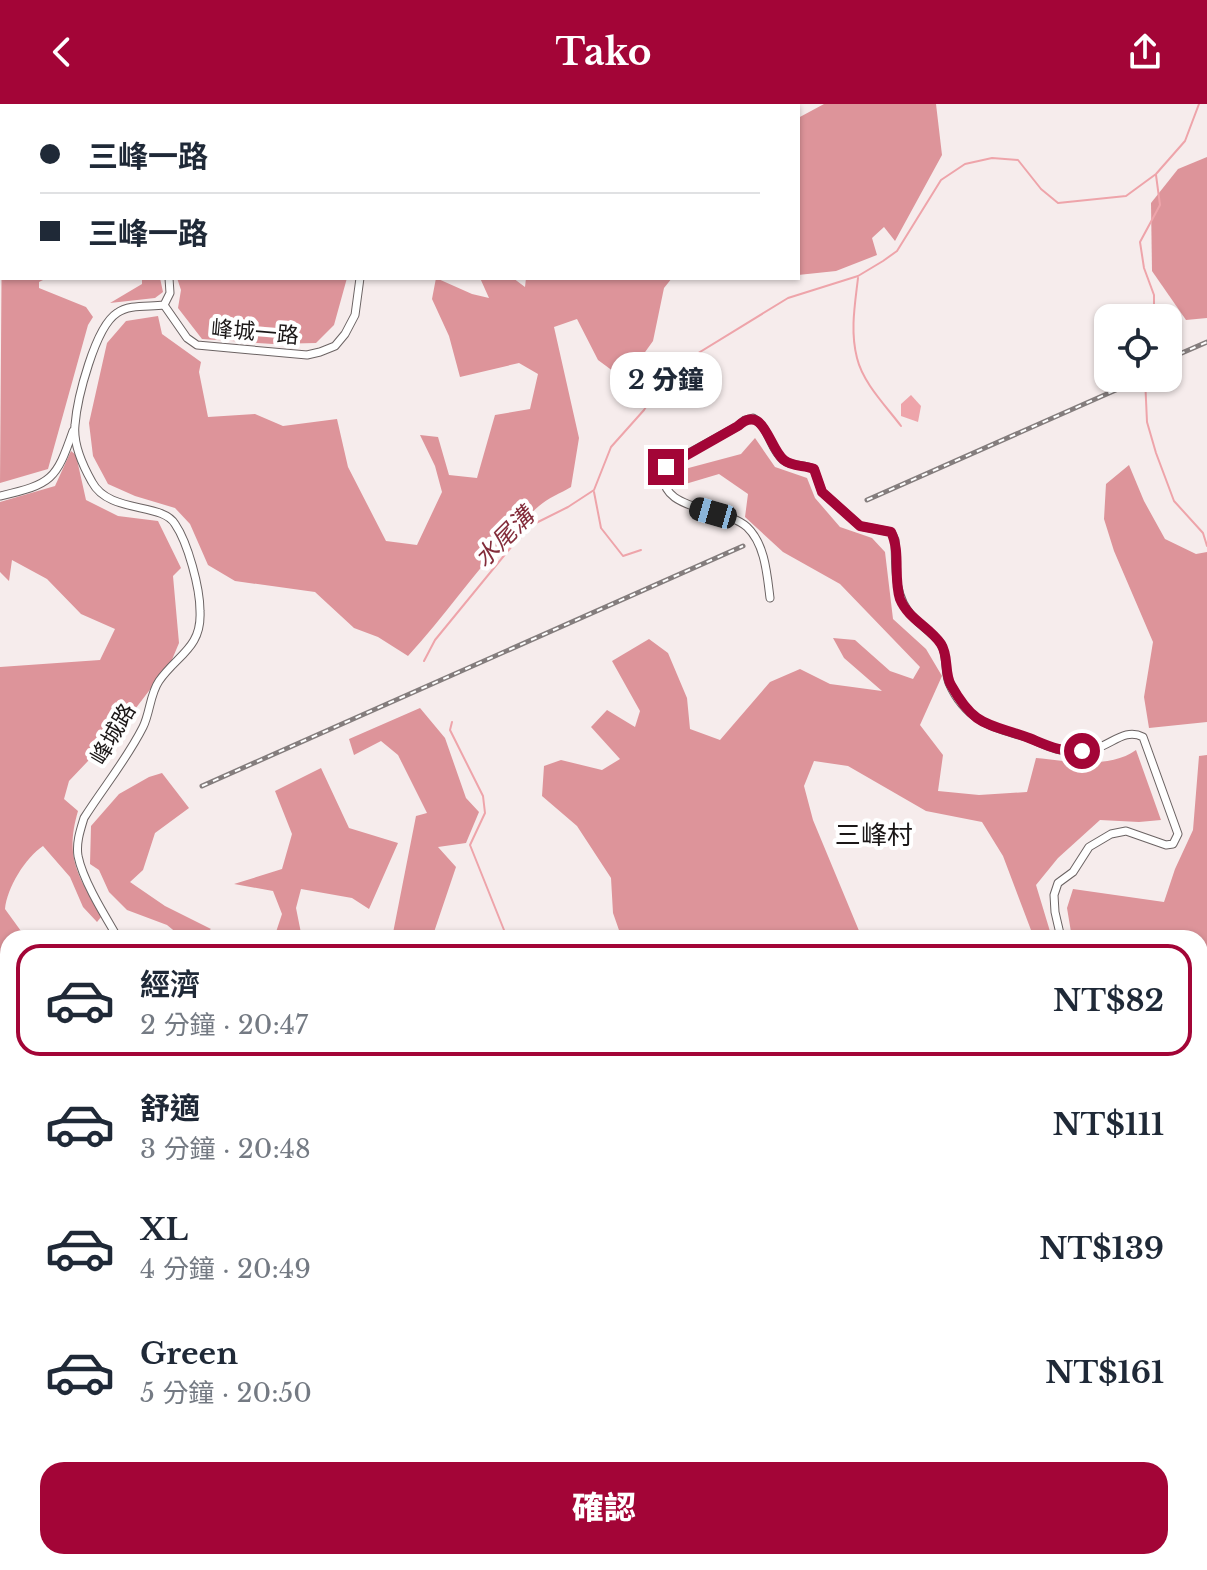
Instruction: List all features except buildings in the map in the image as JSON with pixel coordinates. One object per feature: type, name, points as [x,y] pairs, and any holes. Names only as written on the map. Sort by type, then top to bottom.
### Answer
[{"type":"street","points":[[164,305],[170,293],[169,280]]},
{"type":"street","name":"峰城一路","points":[[164,305],[187,338],[197,345],[307,355],[335,346],[345,334],[355,315],[360,280]]},
{"type":"street","name":"峰城路","points":[[114,930],[83,871],[78,854],[78,835],[84,818],[145,723],[158,682],[195,641],[200,611],[197,584],[176,525],[159,512],[107,498],[93,486],[76,442],[75,425],[92,356],[104,327],[117,313],[130,307],[164,305]]},
{"type":"street","points":[[770,598],[765,564],[755,537],[748,528],[727,515],[695,508],[674,497],[667,492],[664,481],[666,467],[673,462],[753,418],[766,430],[780,457],[787,463],[814,469],[822,492],[860,526],[891,532],[895,540],[901,602],[940,642],[949,682],[967,711],[979,721],[1051,749],[1066,751],[1100,747],[1128,734],[1143,737],[1178,834],[1176,840],[1166,845],[1134,833],[1119,832],[1089,847],[1073,872],[1061,879],[1054,895],[1059,930]]},
{"type":"street","points":[[0,496],[45,483],[58,472],[75,425]]},
{"type":"shaded area","points":[[824,104],[936,104],[942,155],[895,241],[884,227],[872,238],[877,255],[836,271],[800,275],[800,117]]},
{"type":"shaded area","points":[[1207,157],[1207,318],[1186,320],[1182,314],[1182,304],[1175,304],[1152,271],[1151,203],[1178,169]]},
{"type":"shaded area","points":[[2,280],[43,280],[39,282],[39,288],[86,307],[93,317],[88,325],[48,469],[0,483]]},
{"type":"shaded area","points":[[142,280],[160,280],[163,292],[155,298],[110,303],[142,284]]},
{"type":"shaded area","points":[[178,280],[346,280],[334,325],[316,343],[273,344],[202,339],[178,308],[181,290]]},
{"type":"shaded area","points":[[436,280],[489,298],[481,280],[516,280],[525,287],[526,280],[670,280],[664,288],[653,341],[625,380],[598,360],[577,319],[554,327],[579,438],[571,487],[543,503],[521,522],[408,656],[378,637],[354,628],[315,592],[235,581],[208,565],[190,524],[175,508],[108,484],[93,456],[89,423],[107,343],[126,321],[158,316],[162,334],[201,362],[199,372],[208,417],[255,414],[283,426],[337,419],[348,467],[386,541],[417,545],[442,492],[435,466],[420,435],[438,437],[449,475],[477,478],[495,415],[530,409],[538,374],[519,363],[460,377],[449,336],[432,299]]},
{"type":"shaded area","points":[[911,395],[921,406],[918,422],[901,416],[901,404]]},
{"type":"shaded area","points":[[755,438],[775,467],[807,478],[815,498],[840,527],[872,538],[885,552],[893,619],[926,649],[942,676],[920,725],[943,755],[938,791],[979,795],[1027,792],[1036,758],[1101,762],[1126,756],[1136,750],[1161,820],[1100,820],[1058,858],[1036,885],[1050,930],[1031,930],[1003,856],[982,822],[926,811],[848,766],[814,761],[804,786],[813,820],[859,930],[619,930],[613,913],[611,878],[577,826],[542,796],[544,766],[561,760],[602,770],[620,759],[591,727],[607,710],[635,727],[640,711],[612,661],[649,639],[668,653],[687,698],[690,729],[720,740],[770,682],[800,669],[830,684],[882,691],[844,658],[833,638],[855,640],[890,671],[913,679],[920,667],[840,584],[783,552],[745,517],[748,494],[719,474],[682,485],[681,470],[741,454]]},
{"type":"shaded area","points":[[71,451],[76,455],[86,500],[118,516],[158,521],[181,568],[173,576],[179,643],[171,662],[126,721],[69,781],[64,799],[78,811],[73,855],[86,890],[101,917],[97,922],[83,907],[70,877],[43,846],[24,866],[9,892],[5,909],[20,930],[0,930],[0,667],[100,660],[115,629],[81,614],[47,579],[12,560],[9,581],[0,572],[0,502],[55,486]]},
{"type":"shaded area","points":[[1129,465],[1165,539],[1196,554],[1207,552],[1207,722],[1149,728],[1144,697],[1153,642],[1114,551],[1104,519],[1106,484]]},
{"type":"shaded area","points":[[420,708],[445,738],[466,798],[479,812],[466,843],[438,847],[456,867],[435,930],[394,930],[416,816],[427,813],[398,755],[381,741],[354,755],[349,739]]},
{"type":"shaded area","points":[[1207,755],[1207,930],[1071,930],[1067,908],[1073,889],[1164,902],[1193,830],[1199,756]]},
{"type":"shaded area","points":[[321,768],[349,828],[398,843],[369,909],[352,898],[301,889],[296,908],[300,930],[277,930],[282,914],[273,891],[234,884],[282,869],[292,834],[275,791]]},
{"type":"shaded area","points":[[162,773],[189,808],[155,833],[143,870],[130,882],[165,906],[210,930],[173,930],[127,910],[109,892],[99,870],[90,864],[91,826],[119,794]]},
{"type":"waterway","name":"水尾溝","points":[[424,661],[435,640],[512,546],[534,524],[594,490],[611,447],[644,410],[669,371],[788,298],[858,276],[883,261],[897,251],[941,180],[965,164],[992,158],[1018,160],[1041,189],[1058,203],[1126,196],[1156,174],[1185,141],[1199,104]]},
{"type":"waterway","points":[[1154,304],[1140,242],[1160,205],[1156,175]]},
{"type":"waterway","points":[[858,278],[853,328],[857,358],[870,385],[901,426]]},
{"type":"waterway","points":[[1146,392],[1147,422],[1174,501],[1203,533],[1207,546]]},
{"type":"waterway","points":[[594,492],[601,528],[623,556],[641,550]]},
{"type":"waterway","name":"水尾溝","points":[[452,722],[450,730],[483,796],[485,813],[470,845],[504,930]]},
{"type":"railway","points":[[1182,353],[1207,342]]},
{"type":"railway","points":[[867,500],[1111,392]]},
{"type":"railway","points":[[202,786],[743,546]]},
{"type":"district","name":"三峰村","points":[[874,835]]},
{"type":"route","points":[[666,467],[753,418],[766,430],[780,457],[787,463],[814,469],[822,492],[860,526],[891,532],[895,540],[901,602],[940,642],[949,682],[967,711],[993,728],[1028,738],[1051,749],[1082,751]]}]
